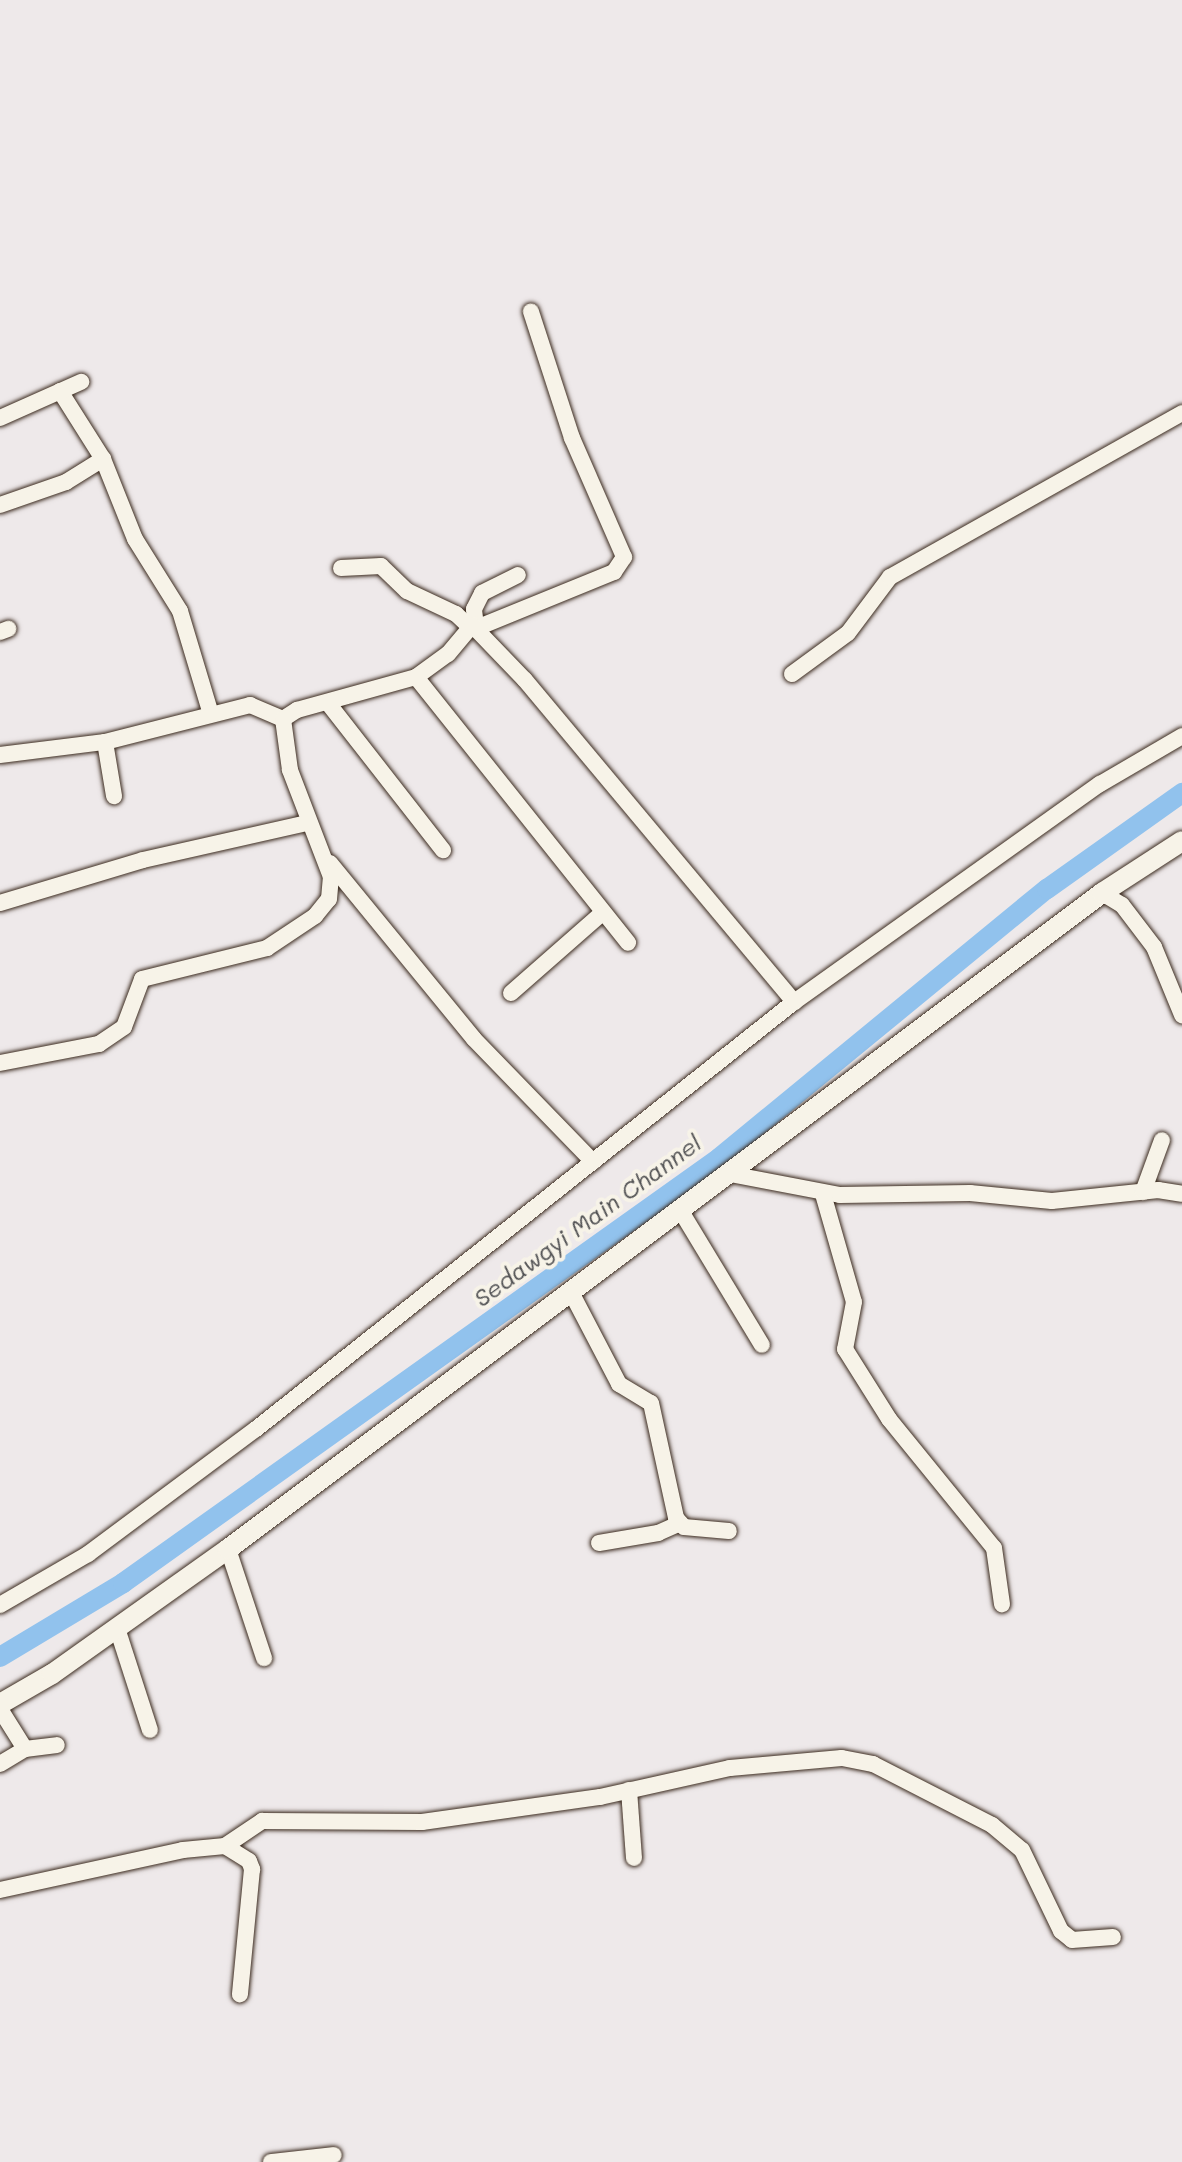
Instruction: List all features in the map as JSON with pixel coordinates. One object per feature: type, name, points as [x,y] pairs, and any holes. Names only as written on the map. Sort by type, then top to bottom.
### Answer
[{"type":"street","points":[[0,755],[105,742],[210,711],[250,705],[283,719],[416,677],[448,654],[474,626],[614,572],[624,557],[572,438],[531,312]]},
{"type":"street","points":[[0,418],[81,382]]},
{"type":"street","points":[[60,391],[103,459],[135,539],[180,611],[210,711]]},
{"type":"street","points":[[792,674],[848,633],[890,577],[1182,413]]},
{"type":"street","points":[[0,505],[66,482],[103,459]]},
{"type":"street","points":[[341,568],[381,566],[407,591],[474,626],[794,1002]]},
{"type":"street","points":[[474,626],[474,609],[482,593],[518,575]]},
{"type":"street","points":[[416,677],[628,943]]},
{"type":"street","points":[[328,703],[443,850]]},
{"type":"street","points":[[283,719],[290,770],[307,823],[326,858],[474,1039],[593,1162]]},
{"type":"street","points":[[0,1605],[88,1554],[232,1447],[424,1300],[794,1002],[1100,784],[1182,736]]},
{"type":"street","points":[[105,742],[114,796]]},
{"type":"street","points":[[0,903],[143,860],[307,823]]},
{"type":"street","points":[[25,1749],[0,1706],[228,1549],[682,1213],[1102,893],[1182,841]]},
{"type":"street","points":[[0,1063],[99,1044],[124,1027],[142,979],[245,955],[293,932],[329,899],[333,888],[326,858]]},
{"type":"street","points":[[1102,893],[1122,905],[1154,947],[1182,1015]]},
{"type":"street","points":[[511,993],[602,913]]},
{"type":"street","points":[[1143,1192],[1162,1140]]},
{"type":"street","points":[[730,1174],[823,1194],[970,1193],[1052,1201],[1143,1192],[1182,1194]]},
{"type":"street","points":[[823,1194],[854,1302],[845,1349],[889,1419],[994,1548],[1002,1604]]},
{"type":"street","points":[[682,1213],[762,1345]]},
{"type":"street","points":[[572,1294],[619,1384],[651,1403],[680,1523]]},
{"type":"street","points":[[599,1543],[658,1533],[680,1523],[703,1532],[729,1531]]},
{"type":"street","points":[[228,1549],[264,1658]]},
{"type":"street","points":[[117,1628],[150,1730]]},
{"type":"street","points":[[0,1764],[25,1749],[57,1745]]},
{"type":"street","points":[[0,1890],[183,1850],[225,1846],[262,1821],[422,1822],[629,1790],[783,1761],[828,1758],[873,1764],[952,1803],[1016,1843],[1054,1922],[1072,1940],[1113,1937]]},
{"type":"street","points":[[629,1790],[634,1858]]},
{"type":"street","points":[[225,1846],[249,1861],[252,1869],[240,1994]]},
{"type":"street","points":[[271,2162],[334,2155]]},
{"type":"waterway","name":"Sedawgyi Main Channel","points":[[0,1657],[123,1583],[719,1158],[1047,889],[1182,793]]}]
